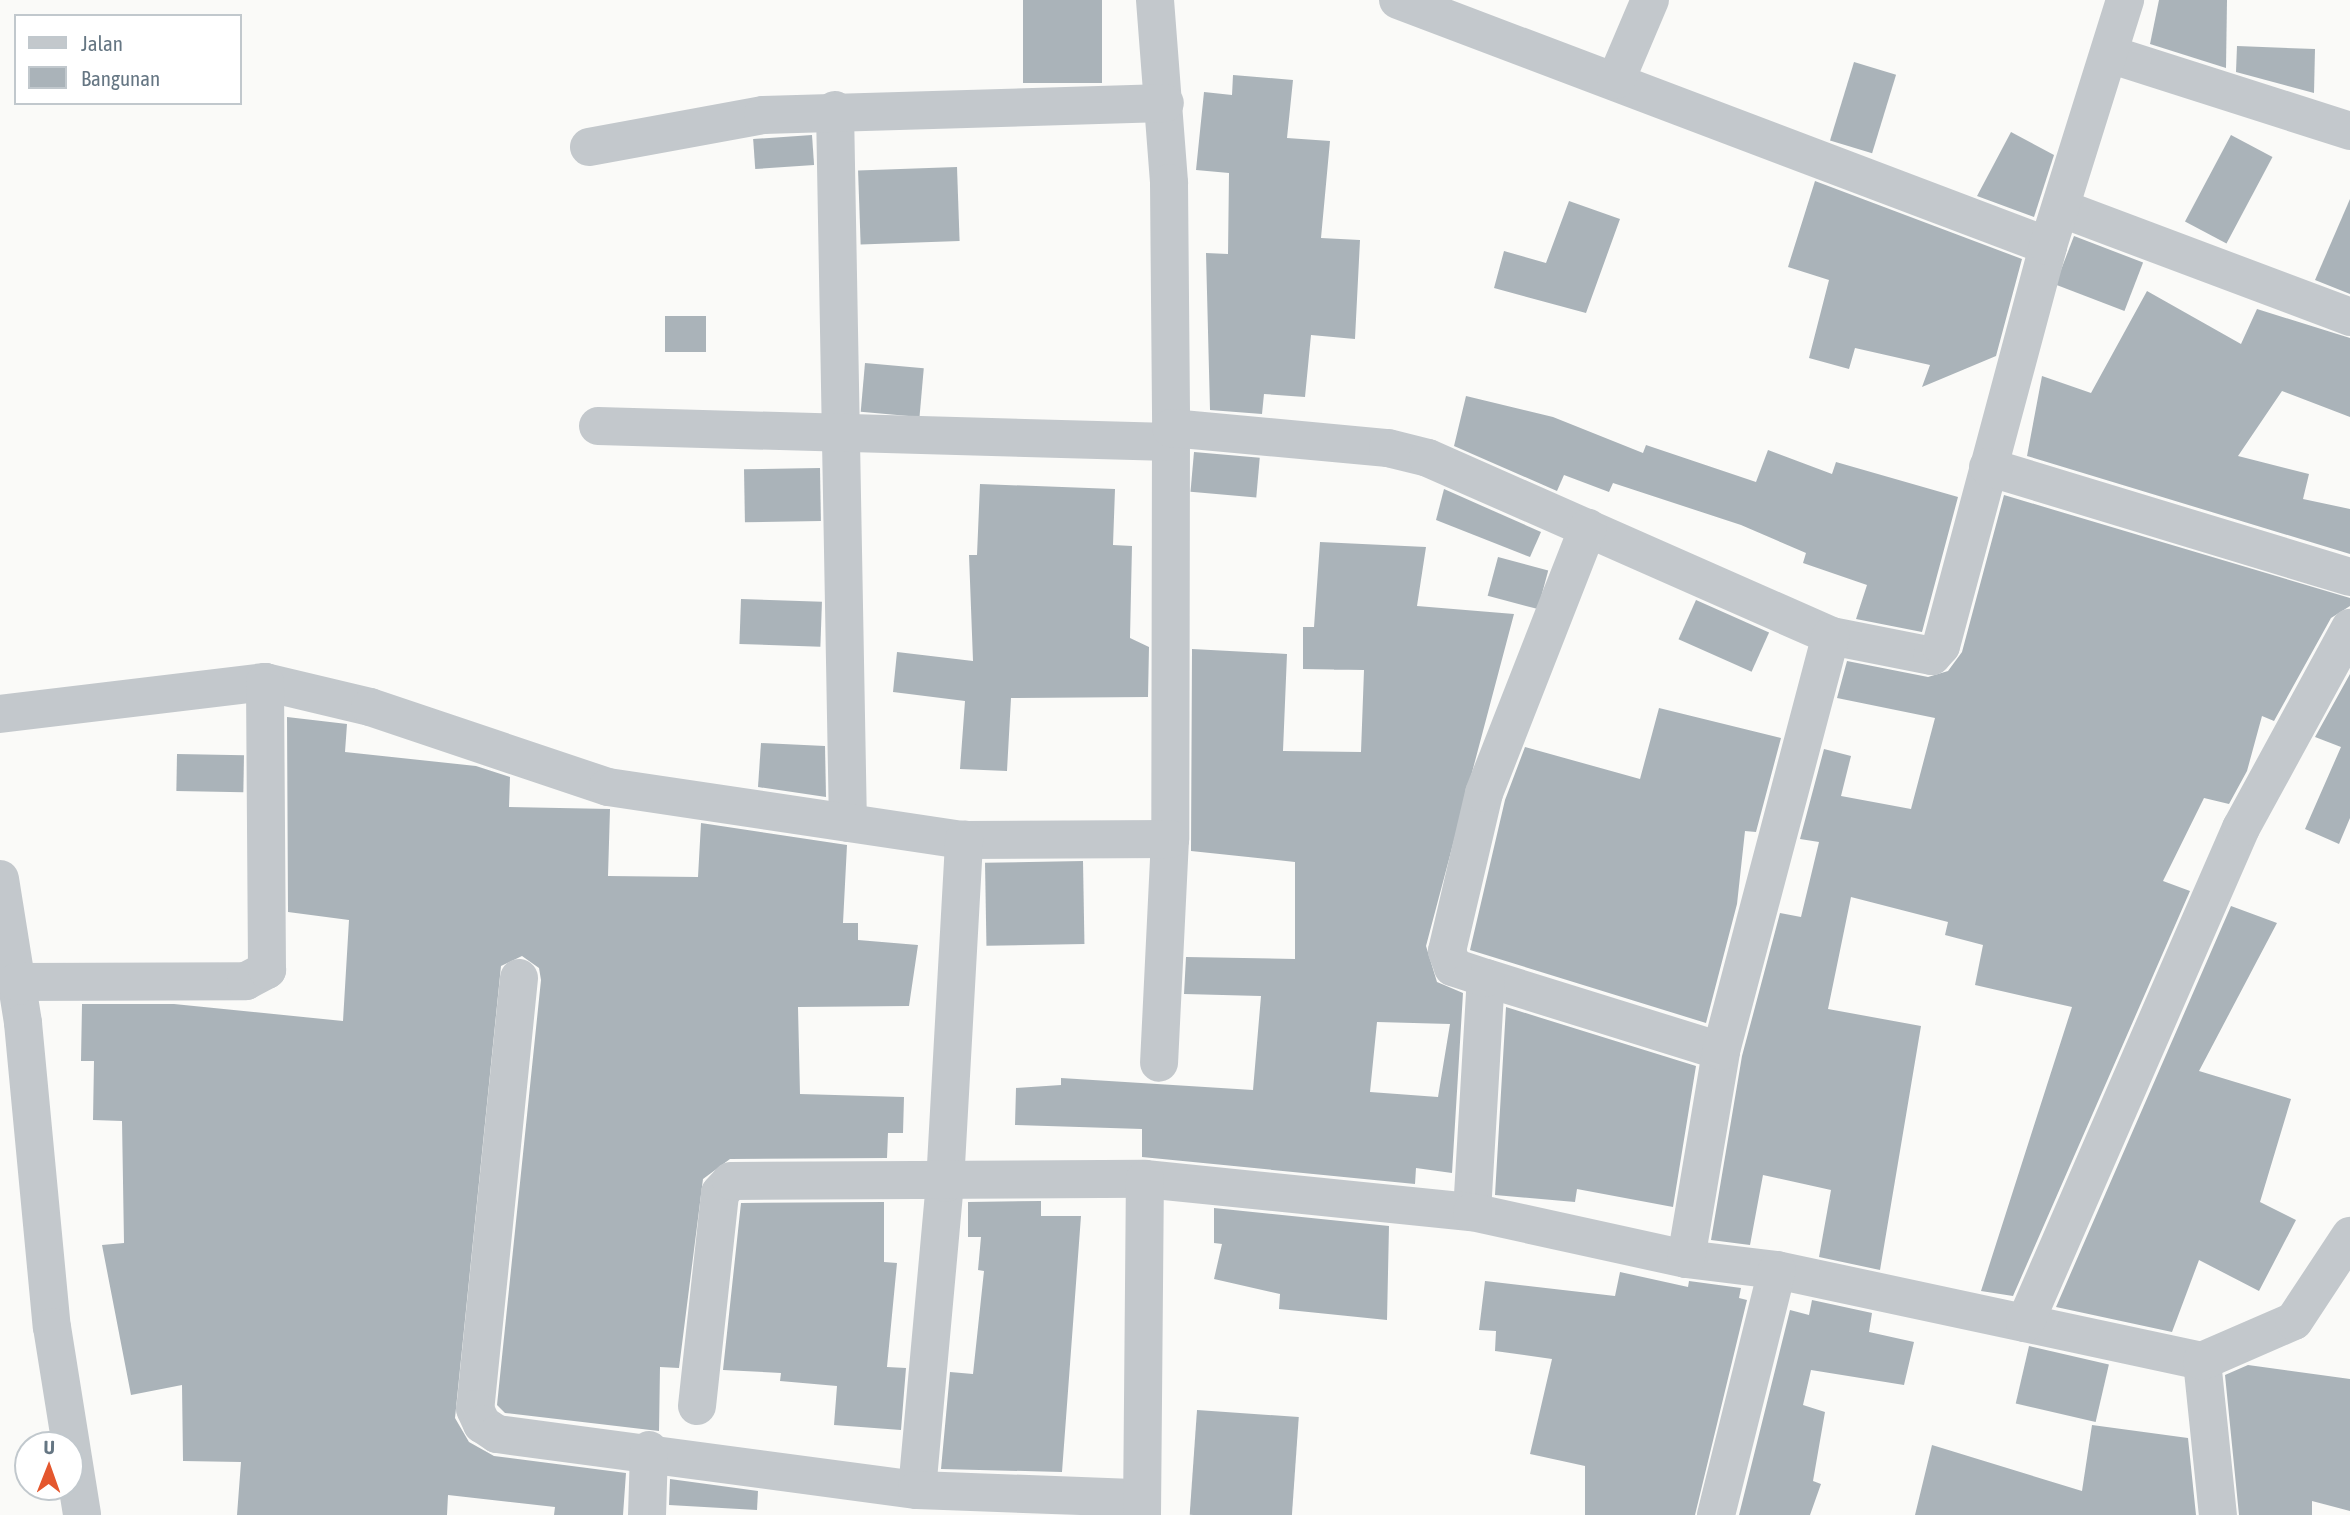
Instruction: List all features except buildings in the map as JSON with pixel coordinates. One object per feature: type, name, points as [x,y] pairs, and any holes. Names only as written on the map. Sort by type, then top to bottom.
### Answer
[{"type":"street","points":[[1155,0],[1165,103],[1170,435],[1170,839],[1159,1063]]},
{"type":"street","points":[[1398,0],[1616,80],[2048,246]]},
{"type":"street","points":[[1616,80],[1650,0]]},
{"type":"street","points":[[598,426],[839,434],[1170,435],[1388,448],[1428,458],[1831,636],[1936,654],[2048,246],[2063,209],[2125,0]]},
{"type":"street","points":[[2109,54],[2350,131]]},
{"type":"street","points":[[589,147],[763,115],[835,110],[1165,103]]},
{"type":"street","points":[[835,110],[848,822]]},
{"type":"street","points":[[2063,209],[2350,317]]},
{"type":"street","points":[[1988,467],[2350,577]]},
{"type":"street","points":[[1588,528],[1484,793],[1450,933],[1449,962],[1486,978],[1721,1051]]},
{"type":"street","points":[[2025,1323],[2241,828],[2350,628]]},
{"type":"street","points":[[1686,1259],[1721,1051],[1831,636]]},
{"type":"street","points":[[0,714],[265,682],[370,707],[608,787],[964,840],[1170,839]]},
{"type":"street","points":[[16,982],[246,981],[267,970],[265,682]]},
{"type":"street","points":[[918,1490],[945,1183],[964,840]]},
{"type":"street","points":[[0,879],[16,982],[52,1327],[82,1515]]},
{"type":"street","points":[[519,978],[478,1416],[497,1434],[649,1450],[918,1490],[1141,1506],[1145,1179]]},
{"type":"street","points":[[1472,1212],[1486,978]]},
{"type":"street","points":[[697,1406],[727,1182],[945,1183],[1145,1179],[1472,1212],[1686,1259],[1777,1270],[2202,1361],[2294,1321],[2350,1236]]},
{"type":"street","points":[[1716,1515],[1777,1270]]},
{"type":"street","points":[[2202,1361],[2218,1515]]},
{"type":"street","points":[[648,1515],[649,1450]]}]
